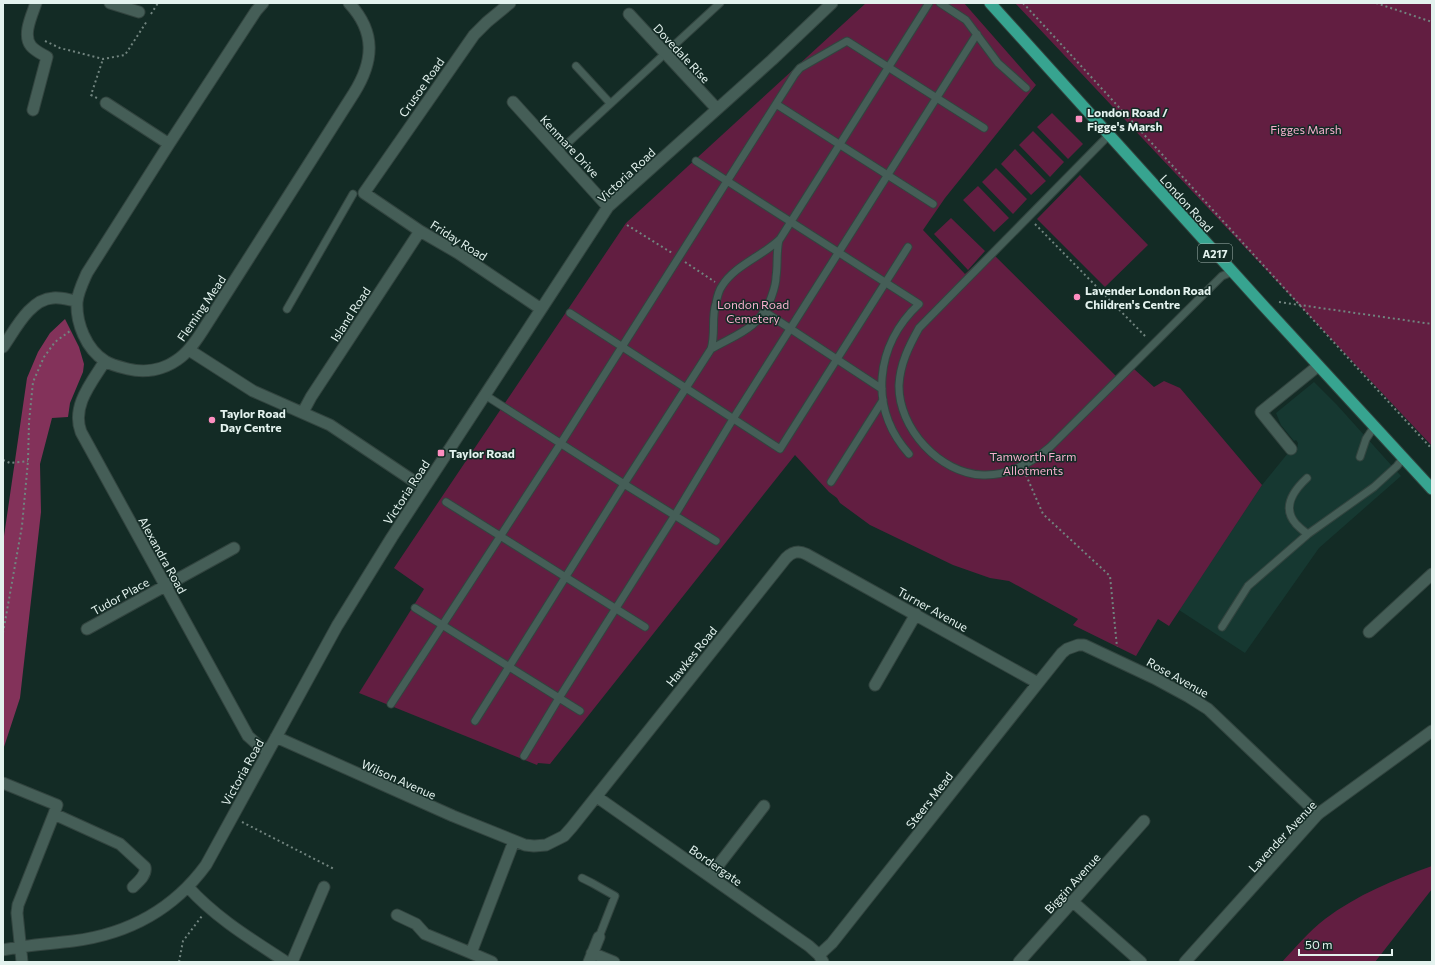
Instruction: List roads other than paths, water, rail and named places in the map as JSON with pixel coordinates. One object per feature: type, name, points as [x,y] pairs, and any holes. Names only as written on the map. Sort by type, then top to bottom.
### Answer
[{"type":"main road","name":"London Road","points":[[990,3],[1232,272],[1432,489]]},
{"type":"street","points":[[33,110],[47,57],[32,47],[29,43],[28,34],[36,3]]},
{"type":"street","points":[[110,3],[139,12]]},
{"type":"street","name":"Fleming Mead","points":[[263,3],[256,11],[169,144],[87,273],[82,284],[78,301],[80,325],[92,349],[105,361],[128,369],[146,371],[157,370],[178,360],[189,350],[203,330],[361,82],[368,64],[368,38],[360,16],[349,3]]},
{"type":"street","name":"Crusoe Road","points":[[358,194],[474,35],[510,3]]},
{"type":"street","name":"Victoria Road","points":[[3,950],[20,946],[75,941],[112,933],[153,915],[188,888],[206,865],[337,626],[424,488],[608,207],[717,110],[832,3]]},
{"type":"street","name":"Dovedale Rise","points":[[629,14],[717,110]]},
{"type":"street","name":"Kenmare Drive","points":[[513,102],[608,207]]},
{"type":"street","points":[[106,103],[169,144]]},
{"type":"street","name":"Friday Road","points":[[358,194],[458,253],[541,309]]},
{"type":"street","name":"Island Road","points":[[302,412],[420,231]]},
{"type":"street","points":[[3,347],[23,318],[37,303],[42,300],[54,298],[78,301]]},
{"type":"street","points":[[189,350],[253,391],[330,425],[424,488]]},
{"type":"street","name":"Alexandra Road","points":[[105,361],[82,399],[78,414],[79,426],[83,436],[248,736],[268,751]]},
{"type":"street","points":[[1291,449],[1261,412],[1318,366]]},
{"type":"street","name":"Tudor Place","points":[[87,629],[234,548]]},
{"type":"street","name":"Hawkes Road","points":[[597,797],[786,558],[793,553],[801,552],[815,558]]},
{"type":"street","name":"Turner Avenue","points":[[815,558],[1038,683]]},
{"type":"street","points":[[1369,632],[1432,574]]},
{"type":"street","points":[[875,685],[916,614]]},
{"type":"street","name":"Rose Avenue","points":[[1062,653],[1072,646],[1084,646],[1118,660],[1183,694],[1208,709],[1318,814]]},
{"type":"street","name":"Steers Mead","points":[[821,959],[842,930],[1062,653]]},
{"type":"street","name":"Lavender Avenue","points":[[1185,962],[1318,814],[1432,731]]},
{"type":"street","name":"Wilson Avenue","points":[[276,737],[453,816],[525,845],[546,845],[564,836],[597,797]]},
{"type":"street","points":[[3,783],[57,805],[18,904],[17,913],[22,962]]},
{"type":"street","name":"Bordergate","points":[[597,797],[803,942],[821,959]]},
{"type":"street","points":[[710,876],[764,806]]},
{"type":"street","points":[[54,814],[120,844],[145,867],[146,871],[144,875],[133,888]]},
{"type":"street","name":"Biggin Avenue","points":[[1019,962],[1144,821]]},
{"type":"street","points":[[471,952],[514,841]]},
{"type":"street","points":[[292,962],[324,887]]},
{"type":"street","points":[[188,888],[208,908],[228,924],[286,962]]},
{"type":"street","points":[[1072,901],[1141,962]]},
{"type":"street","points":[[397,915],[416,924],[425,934],[492,962]]},
{"type":"street","points":[[599,937],[591,958],[614,962]]},
{"type":"lane","points":[[558,152],[720,3]]},
{"type":"lane","points":[[475,721],[711,349],[714,340],[713,317],[715,304],[722,286],[744,265],[770,249],[780,239],[929,3]]},
{"type":"lane","points":[[940,3],[966,20],[998,63],[1026,88]]},
{"type":"lane","points":[[524,756],[733,419],[977,34]]},
{"type":"lane","points":[[392,704],[561,443],[800,68],[847,41],[888,69],[984,128]]},
{"type":"lane","points":[[576,66],[610,103]]},
{"type":"lane","points":[[776,104],[933,204]]},
{"type":"lane","points":[[1108,135],[919,328],[904,358],[899,387],[903,411],[913,432],[923,445],[935,456],[950,465],[969,473],[984,475],[1022,467],[1050,448],[1222,276],[1232,272]]},
{"type":"lane","points":[[696,161],[919,304],[899,327],[892,340],[882,369],[882,389],[886,413],[894,433],[909,454]]},
{"type":"lane","points":[[287,309],[358,194]]},
{"type":"lane","points":[[711,349],[747,330],[757,322],[765,312],[774,288],[776,278],[777,249],[780,239]]},
{"type":"lane","points":[[570,313],[780,449],[908,247]]},
{"type":"lane","points":[[765,312],[882,389]]},
{"type":"lane","points":[[485,395],[716,541]]},
{"type":"lane","points":[[831,482],[883,400]]},
{"type":"lane","points":[[1360,458],[1366,439],[1374,427]]},
{"type":"lane","points":[[1222,627],[1248,586],[1308,534],[1374,487],[1397,466],[1403,458]]},
{"type":"lane","points":[[1308,478],[1298,487],[1292,497],[1289,507],[1292,518],[1304,532],[1308,534]]},
{"type":"lane","points":[[446,502],[645,627]]},
{"type":"lane","points":[[415,608],[580,712]]},
{"type":"lane","points":[[582,878],[615,896],[599,937]]},
{"type":"place","name":"London Road / Figge's Marsh","points":[[1079,119]]},
{"type":"place","name":"Lavender London Road Children's Centre","points":[[1077,297]]},
{"type":"place","name":"Taylor Road Day Centre","points":[[212,420]]},
{"type":"place","name":"Taylor Road","points":[[441,453]]},
{"type":"park label","name":"Figges Marsh","points":[[1306,129]]},
{"type":"park label","name":"London Road Cemetery","points":[[753,311]]},
{"type":"park label","name":"Tamworth Farm Allotments","points":[[1033,463]]}]
